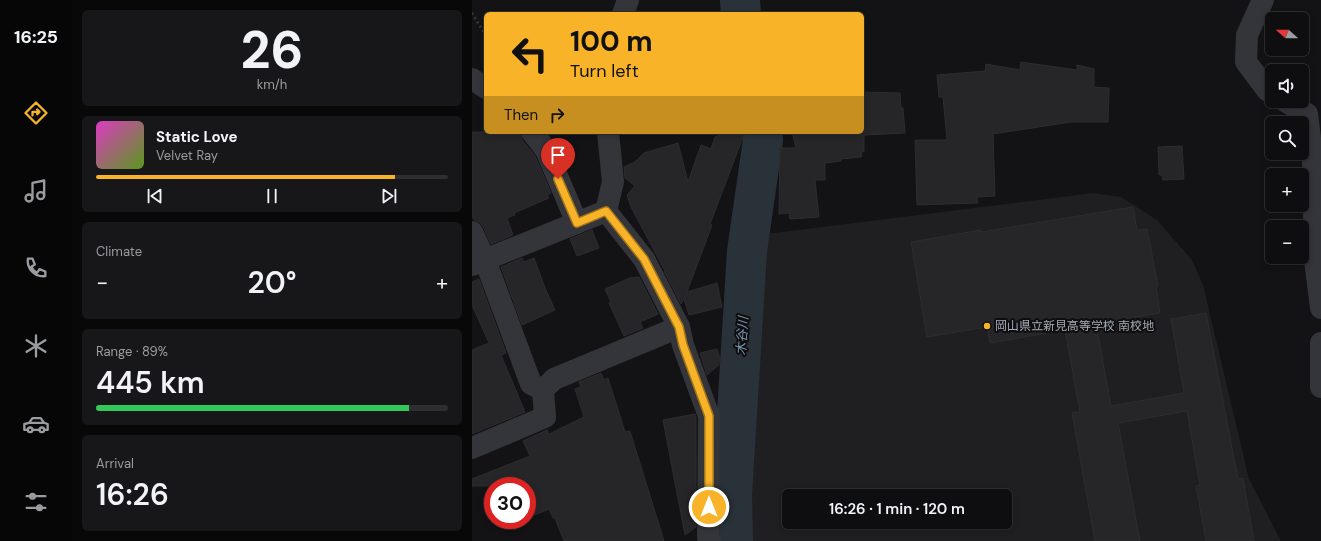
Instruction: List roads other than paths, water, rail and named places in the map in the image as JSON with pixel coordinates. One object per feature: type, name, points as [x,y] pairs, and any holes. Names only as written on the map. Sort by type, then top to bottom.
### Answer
[{"type":"street","points":[[625,12],[628,0]]},
{"type":"street","points":[[1263,0],[1247,35],[1246,62],[1265,87]]},
{"type":"street","points":[[472,79],[484,87]]},
{"type":"street","points":[[1297,108],[1307,114],[1313,162],[1315,260],[1321,308]]},
{"type":"street","points":[[534,134],[546,150],[577,223]]},
{"type":"street","points":[[606,211],[613,182],[608,134]]},
{"type":"street","points":[[478,263],[606,211]]},
{"type":"street","points":[[606,211],[644,259],[679,327],[683,345],[709,416],[708,537],[710,541]]},
{"type":"street","points":[[472,232],[478,263],[531,384],[542,390]]},
{"type":"street","points":[[542,390],[554,379],[679,327]]},
{"type":"street","points":[[1321,342],[1321,387]]},
{"type":"street","points":[[472,448],[545,417],[542,390]]},
{"type":"waterway","name":"木谷川","points":[[740,0],[741,12]]},
{"type":"waterway","name":"木谷川","points":[[733,541],[732,495],[747,251],[763,140],[762,134]]},
{"type":"place","name":"岡山県立新見高等学校 南校地","points":[[987,326]]}]
